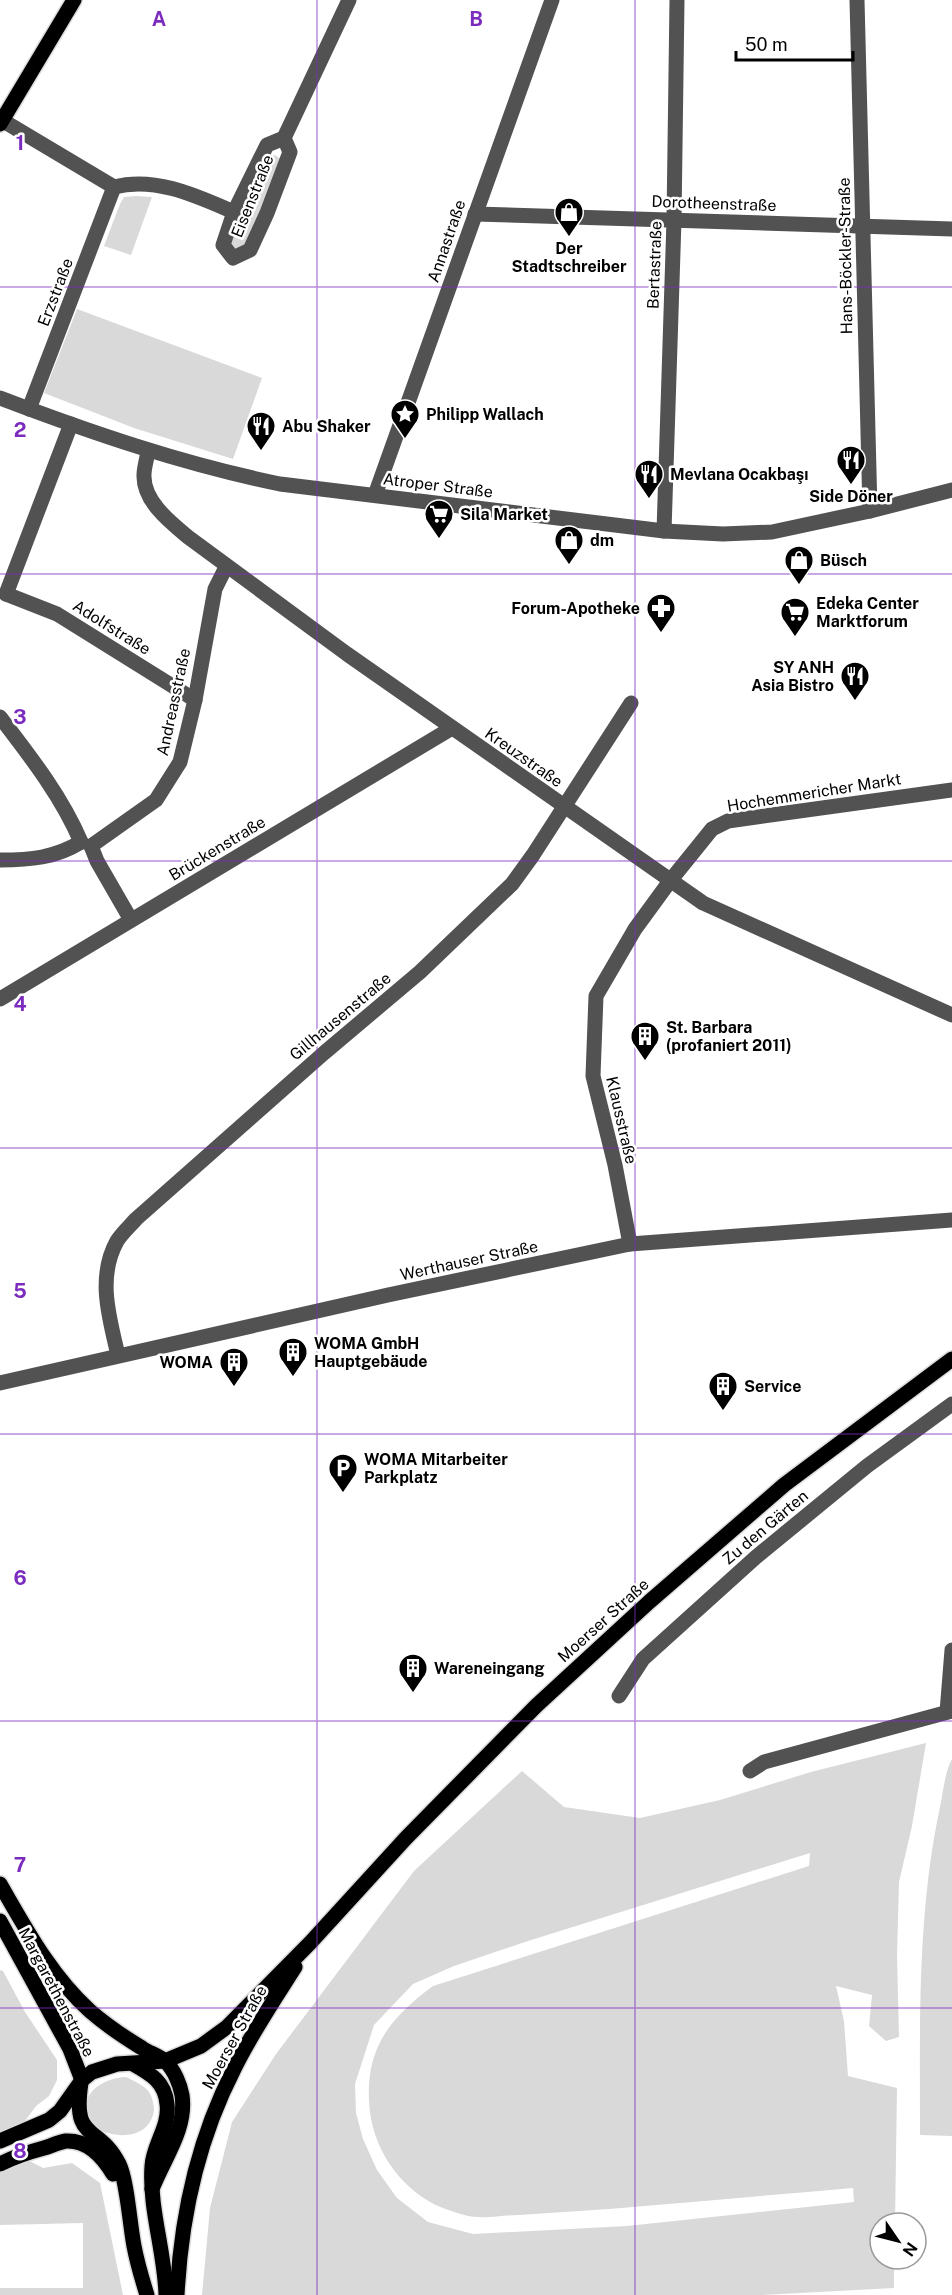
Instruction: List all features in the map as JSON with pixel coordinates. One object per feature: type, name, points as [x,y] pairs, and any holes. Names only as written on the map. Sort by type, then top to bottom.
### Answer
[{"type":"main road","points":[[1,121],[74,0]]},
{"type":"main road","name":"Moerser Straße","points":[[82,2080],[102,2068],[117,2064],[165,2061],[201,2046],[227,2027],[310,1942],[406,1838],[536,1706],[649,1602],[784,1485],[952,1359]]},
{"type":"main road","name":"Margarethenstraße","points":[[0,1884],[38,1950],[88,2009],[111,2028],[165,2061]]},
{"type":"main road","name":"Margarethenstraße","points":[[0,1921],[70,2049],[82,2080]]},
{"type":"main road","name":"Moerser Straße","points":[[177,2295],[178,2267],[192,2182],[207,2133],[234,2069],[310,1942]]},
{"type":"main road","points":[[152,2189],[181,2125],[182,2094],[177,2079],[165,2061]]},
{"type":"main road","points":[[133,2064],[153,2074],[162,2086],[168,2105],[165,2124],[151,2164],[152,2189],[166,2295]]},
{"type":"main road","points":[[0,2141],[49,2120],[60,2111],[82,2080]]},
{"type":"main road","points":[[82,2080],[78,2104],[80,2121],[88,2131],[107,2146],[120,2166],[134,2248],[147,2295]]},
{"type":"main road","points":[[0,2164],[30,2151],[67,2141],[81,2144],[96,2151],[106,2163],[128,2207]]},
{"type":"street","name":"Eisenstraße","points":[[284,138],[290,152],[267,213],[250,250],[233,258],[223,245],[234,212],[267,145],[284,138],[349,0]]},
{"type":"street","name":"Annastraße","points":[[375,495],[552,0]]},
{"type":"street","name":"Bertastraße","points":[[664,531],[674,220],[677,0]]},
{"type":"street","name":"Hans-Böckler-Straße","points":[[857,0],[870,511]]},
{"type":"street","points":[[1,121],[114,187],[153,184],[188,193],[234,212]]},
{"type":"street","name":"Erzstraße","points":[[29,409],[114,187]]},
{"type":"street","name":"Dorotheenstraße","points":[[475,214],[551,214],[952,229]]},
{"type":"street","name":"Atroper Straße","points":[[0,398],[148,451],[270,482],[664,531],[723,534],[771,532],[870,511],[952,490]]},
{"type":"street","points":[[3,595],[71,424]]},
{"type":"street","name":"Kreuzstraße","points":[[148,451],[143,477],[149,498],[168,520],[226,567],[564,807],[703,903],[952,1015]]},
{"type":"street","name":"Andreasstraße","points":[[0,860],[48,857],[86,844],[156,800],[180,762],[195,700],[215,589],[226,567]]},
{"type":"street","name":"Adolfstraße","points":[[3,595],[57,614],[195,700]]},
{"type":"street","name":"Gillhausenstraße","points":[[118,1355],[105,1303],[108,1260],[118,1239],[136,1219],[420,972],[504,892],[533,855],[631,703]]},
{"type":"street","points":[[0,717],[34,760],[131,920]]},
{"type":"street","name":"Brückenstraße","points":[[0,999],[452,728]]},
{"type":"street","name":"Hochemmericher Markt","points":[[670,881],[712,829],[728,821],[952,790]]},
{"type":"street","name":"Klausstraße","points":[[630,1244],[615,1165],[593,1076],[596,996],[635,929],[670,881]]},
{"type":"street","name":"Werthauser Straße","points":[[0,1383],[118,1355],[630,1244],[952,1220]]},
{"type":"street","name":"Zu den Gärten","points":[[619,1696],[643,1659],[756,1557],[867,1466],[952,1404]]},
{"type":"street","points":[[750,1771],[765,1762],[950,1712],[952,1650]]},
{"type":"shaded area","points":[[275,155],[282,160],[248,243],[236,250],[231,245],[230,239],[264,166]]},
{"type":"shaded area","points":[[124,197],[152,197],[131,255],[104,246]]},
{"type":"shaded area","points":[[77,309],[262,378],[233,459],[134,428],[44,393]]},
{"type":"shaded area","points":[[926,1743],[912,1826],[899,1882],[897,1956],[899,2037],[886,2041],[869,2026],[872,1995],[836,1986],[844,2021],[848,2076],[897,2088],[895,2211],[868,2211],[868,2271],[894,2271],[894,2288],[762,2295],[202,2295],[210,2208],[232,2122],[276,2054],[414,1871],[522,1771],[564,1807],[640,1818],[720,1800],[811,1772]],"holes":[[[810,1853],[809,1866],[433,1986],[403,2012],[382,2039],[370,2072],[369,2091],[373,2127],[385,2156],[404,2182],[429,2201],[460,2214],[488,2217],[853,2188],[854,2202],[627,2226],[473,2234],[428,2222],[397,2198],[377,2170],[363,2139],[356,2113],[355,2084],[374,2025],[413,1984],[454,1966],[528,1941]]]},
{"type":"shaded area","points":[[952,1759],[952,2136],[920,2135],[921,1970],[927,1888],[946,1776]]},
{"type":"shaded area","points":[[0,1970],[3,1971],[25,2012],[57,2060],[57,2080],[49,2096],[36,2106],[22,2125],[0,2135]]},
{"type":"shaded area","points":[[126,2077],[142,2085],[149,2092],[154,2106],[152,2118],[144,2129],[131,2134],[116,2135],[98,2129],[92,2124],[87,2111],[86,2103],[89,2095],[109,2080]]},
{"type":"shaded area","points":[[24,2158],[43,2168],[72,2163],[100,2183],[123,2295],[0,2295],[0,2288],[83,2288],[83,2223],[0,2225],[0,2171]]},
{"type":"place","name":"Der Stadtschreiber","points":[[569,238]]},
{"type":"place","name":"Philipp Wallach","points":[[405,440]]},
{"type":"place","name":"Abu Shaker","points":[[261,452]]},
{"type":"place","name":"Side Döner","points":[[851,486]]},
{"type":"place","name":"Mevlana Ocakbaşı","points":[[649,500]]},
{"type":"place","name":"Sila Market","points":[[439,540]]},
{"type":"place","name":"dm","points":[[569,566]]},
{"type":"place","name":"Büsch","points":[[799,586]]},
{"type":"place","name":"Forum-Apotheke","points":[[661,634]]},
{"type":"place","name":"Edeka Center Marktforum","points":[[795,638]]},
{"type":"place","name":"SY ANH Asia Bistro","points":[[855,702]]},
{"type":"place","name":"St. Barbara (profaniert 2011)","points":[[645,1062]]},
{"type":"place","name":"WOMA GmbH Hauptgebäude","points":[[293,1378]]},
{"type":"place","name":"WOMA","points":[[234,1388]]},
{"type":"place","name":"Service","points":[[723,1412]]},
{"type":"place","name":"WOMA Mitarbeiter Parkplatz","points":[[343,1494]]},
{"type":"place","name":"Wareneingang","points":[[413,1694]]}]
